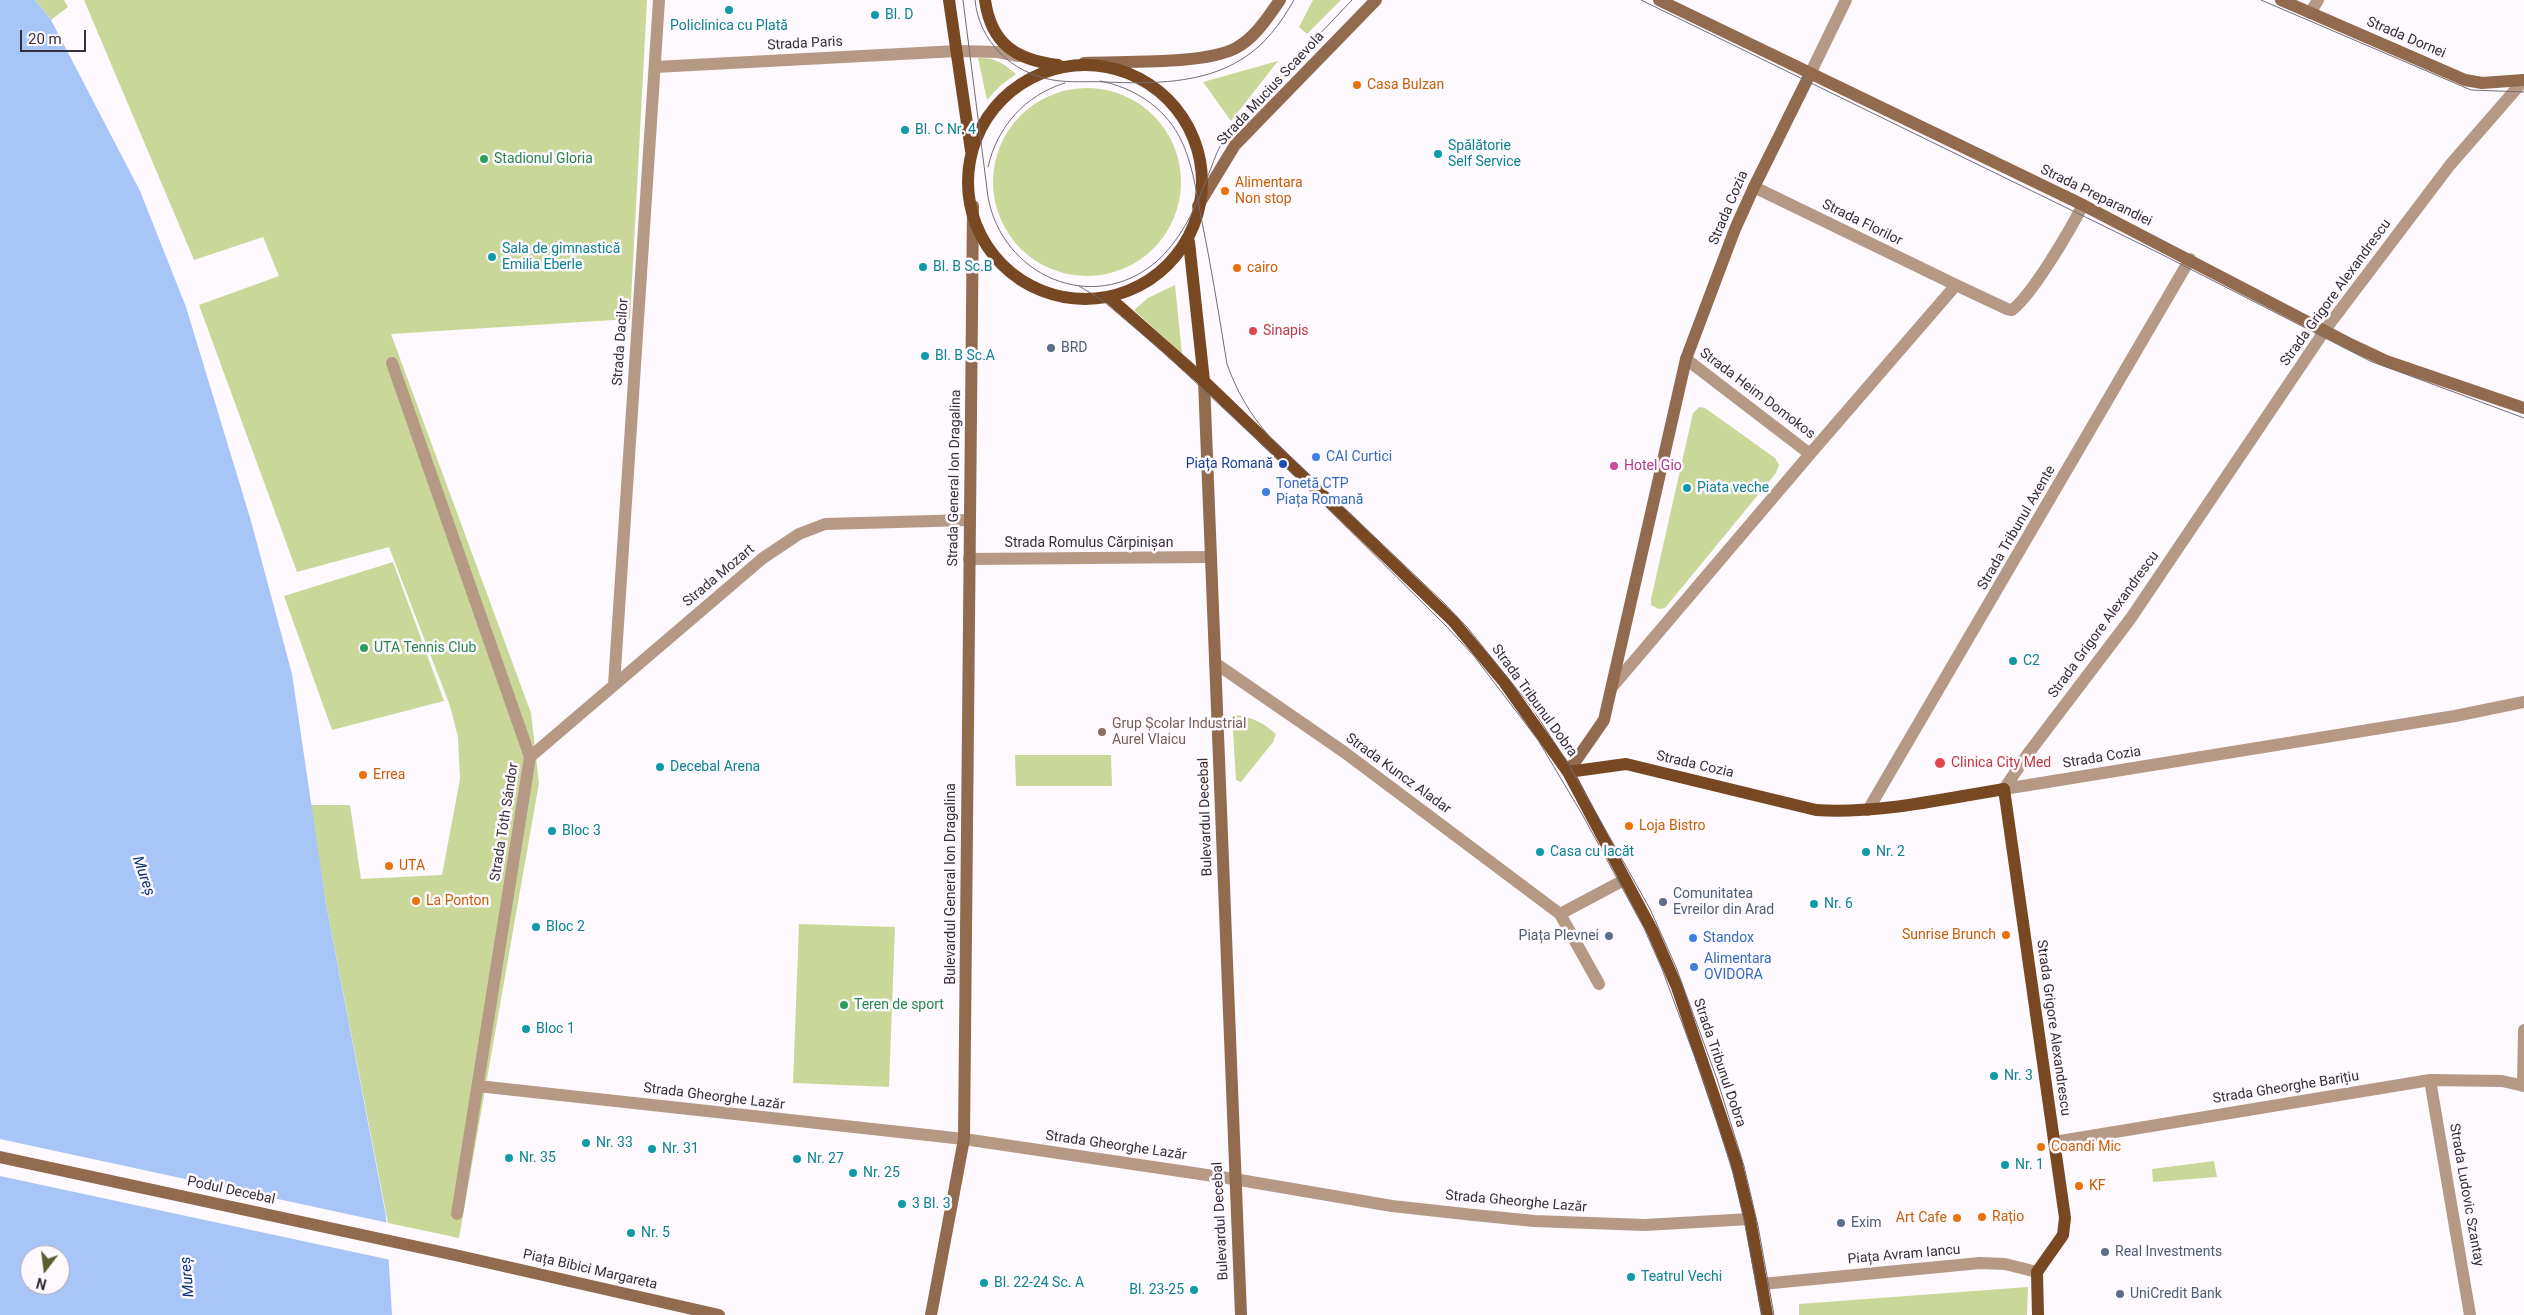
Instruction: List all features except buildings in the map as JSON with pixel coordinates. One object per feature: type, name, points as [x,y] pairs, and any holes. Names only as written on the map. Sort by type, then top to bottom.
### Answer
[{"type":"main road","points":[[949,0],[972,155],[973,206],[988,242],[1006,265],[1024,280],[1049,291],[1072,298],[1094,301],[1111,299],[1145,285],[1164,272],[1175,262],[1189,242]]},
{"type":"main road","points":[[984,0],[997,36],[1018,56],[1031,61],[1061,65],[1194,58],[1224,53],[1247,40],[1260,28],[1280,0]]},
{"type":"main road","name":"Strada Mucius Scaevola","points":[[1198,206],[1235,145],[1376,0]]},
{"type":"main road","name":"Strada Preparandiei","points":[[1659,0],[2083,206],[2386,360],[2524,408]]},
{"type":"main road","name":"Strada Dornei","points":[[2280,0],[2465,80],[2482,83],[2524,80]]},
{"type":"main road","points":[[1084,63],[1104,66],[1137,78],[1160,95],[1177,112],[1195,144],[1198,165],[1198,206],[1189,242],[1204,381]]},
{"type":"main road","points":[[972,155],[986,117],[1000,97],[1018,82],[1061,65]]},
{"type":"main road","name":"Strada Cozia","points":[[1686,359],[1714,284],[1754,187],[1810,74]]},
{"type":"main road","name":"Strada General Ion Dragalina","points":[[966,750],[973,206]]},
{"type":"main road","points":[[1111,299],[1204,381]]},
{"type":"main road","name":"Strada Heim Domokos","points":[[1568,772],[1604,720],[1686,359]]},
{"type":"main road","name":"Bulevardul Decebal","points":[[1204,381],[1234,1179],[1241,1315]]},
{"type":"main road","name":"Strada Tribunul Dobra","points":[[1204,381],[1453,621],[1504,682],[1568,772],[1652,930],[1677,987],[1728,1132],[1750,1219],[1762,1284]]},
{"type":"main road","name":"Bulevardul General Ion Dragalina","points":[[931,1315],[964,1139],[966,750]]},
{"type":"main road","name":"Strada Cozia","points":[[1568,772],[1626,764],[1816,810],[1868,810],[2004,789]]},
{"type":"main road","name":"Strada Grigore Alexandrescu","points":[[2004,789],[2065,1227],[2054,1250],[2037,1272]]},
{"type":"main road","name":"Podul Decebal","points":[[0,1157],[455,1255]]},
{"type":"main road","name":"Piața Bibici Margareta","points":[[455,1255],[719,1315]]},
{"type":"main road","points":[[2037,1272],[2038,1315]]},
{"type":"main road","points":[[1762,1284],[1767,1315]]},
{"type":"street","name":"Strada Dacilor","points":[[614,685],[659,0]]},
{"type":"street","points":[[1810,74],[1846,0]]},
{"type":"street","points":[[2310,13],[2318,0]]},
{"type":"street","name":"Strada Paris","points":[[655,67],[957,51],[998,52],[1018,56]]},
{"type":"street","name":"Strada Grigore Alexandrescu","points":[[2004,789],[2027,755],[2131,618],[2325,330],[2450,165],[2524,80]]},
{"type":"street","name":"Strada Florilor","points":[[1754,187],[2006,309],[2012,310],[2039,276],[2074,225],[2083,206]]},
{"type":"street","name":"Strada Tribunul Axente","points":[[1868,810],[2190,259]]},
{"type":"street","points":[[1810,454],[1956,285]]},
{"type":"street","name":"Strada Heim Domokos","points":[[1612,687],[1810,454],[1686,359]]},
{"type":"street","name":"Strada Tóth Sándor","points":[[392,363],[530,757],[458,1214]]},
{"type":"street","name":"Strada Mozart","points":[[530,757],[763,558],[799,534],[825,524],[969,520]]},
{"type":"street","name":"Strada Romulus Cărpinișan","points":[[969,558],[1210,557]]},
{"type":"street","name":"Strada Kuncz Aladar","points":[[1215,663],[1344,752],[1560,914]]},
{"type":"street","name":"Strada Cozia","points":[[2004,789],[2455,716],[2524,702]]},
{"type":"street","points":[[1599,984],[1560,914],[1624,880]]},
{"type":"street","points":[[2524,1030],[2524,1086]]},
{"type":"street","name":"Strada Gheorghe Barițiu","points":[[2054,1142],[2430,1080],[2502,1081],[2524,1086]]},
{"type":"street","name":"Strada Ludovic Szantay","points":[[2430,1080],[2470,1315]]},
{"type":"street","name":"Strada Gheorghe Lazăr","points":[[478,1086],[964,1139],[1234,1179],[1392,1206],[1534,1221],[1645,1225],[1750,1219]]},
{"type":"street","name":"Piața Avram Iancu","points":[[1762,1284],[1980,1263],[2005,1264],[2037,1272]]},
{"type":"green space","points":[[35,0],[64,0],[68,7],[51,20]]},
{"type":"green space","points":[[84,0],[647,0],[630,319],[391,334],[531,713],[539,783],[459,1238],[388,1223],[326,904],[310,805],[350,805],[361,879],[442,875],[460,779],[458,737],[450,706],[389,547],[297,572],[199,305],[279,276],[263,237],[194,260]]},
{"type":"green space","points":[[1313,0],[1341,0],[1307,34],[1299,27]]},
{"type":"green space","points":[[978,58],[999,61],[1016,74],[1000,86],[987,100]]},
{"type":"green space","points":[[1278,61],[1231,121],[1203,82]]},
{"type":"green space","points":[[1087,88],[1105,90],[1123,96],[1139,104],[1153,116],[1165,130],[1173,146],[1179,164],[1181,182],[1179,200],[1173,218],[1165,234],[1153,248],[1139,260],[1123,268],[1105,274],[1087,276],[1069,274],[1051,268],[1035,260],[1021,248],[1009,234],[1001,218],[995,200],[993,182],[995,164],[1001,146],[1009,130],[1021,116],[1035,104],[1051,96],[1069,90]]},
{"type":"green space","points":[[1175,285],[1182,354],[1134,310],[1148,298]]},
{"type":"green space","points":[[1699,407],[1705,408],[1775,458],[1779,465],[1776,473],[1665,608],[1659,609],[1651,605],[1651,599],[1693,413]]},
{"type":"green space","name":"UTA Tennis Club","points":[[393,562],[444,701],[332,730],[284,596]]},
{"type":"green space","points":[[1232,715],[1256,720],[1276,734],[1273,742],[1241,782],[1236,780]]},
{"type":"green space","points":[[1015,755],[1111,755],[1112,786],[1016,786]]},
{"type":"green space","name":"Teren de sport","points":[[799,924],[895,927],[889,1087],[793,1083]]},
{"type":"green space","points":[[2214,1161],[2217,1177],[2153,1182],[2152,1169]]},
{"type":"green space","points":[[2028,1287],[2027,1315],[1799,1315],[1799,1304]]},
{"type":"water","name":"Mureș","points":[[0,0],[35,0],[51,20],[140,191],[186,307],[251,521],[292,674],[326,904],[386,1216],[392,1315],[0,1315]]},
{"type":"pier","points":[[0,1139],[389,1223],[391,1260],[0,1176]]},
{"type":"tram line","points":[[963,0],[988,197],[997,224],[1011,248],[1030,266],[1053,279],[1078,286],[1105,286],[1131,278],[1156,262],[1164,254],[1190,216],[1219,149],[1230,130],[1352,0]]},
{"type":"tram line","points":[[975,0],[983,29],[991,42],[1011,63],[1024,70],[1038,76],[1060,81],[1141,83],[1194,78],[1227,67],[1242,59],[1265,40],[1284,17],[1294,0]]},
{"type":"tram line","points":[[1641,0],[2161,254],[2370,361],[2524,418]]},
{"type":"tram line","points":[[2261,0],[2471,90],[2524,92]]},
{"type":"tram line","points":[[1100,81],[1124,88],[1146,100],[1164,116],[1179,136],[1190,165],[1195,186],[1212,272],[1227,364],[1235,384],[1250,411],[1269,436],[1467,627],[1532,708],[1569,765],[1650,909],[1676,967],[1717,1079],[1744,1166],[1758,1226],[1774,1315]]},
{"type":"tram line","points":[[988,167],[998,139],[1015,114],[1037,96],[1065,83]]},
{"type":"tram line","points":[[1079,286],[1102,300],[1161,350],[1283,464],[1474,656],[1538,740],[1582,814],[1644,928],[1662,969],[1707,1090],[1733,1173],[1762,1315]]},
{"type":"place","name":"Policlinica cu Plată","points":[[729,10]]},
{"type":"place","name":"Bl. D","points":[[875,15]]},
{"type":"place","name":"Casa Bulzan","points":[[1357,85]]},
{"type":"place","name":"Bl. C Nr. 4","points":[[905,130]]},
{"type":"place","name":"Spălătorie Self Service","points":[[1438,154]]},
{"type":"place","name":"Stadionul Gloria","points":[[484,159]]},
{"type":"place","name":"Alimentara Non stop","points":[[1225,191]]},
{"type":"place","name":"Sala de gimnastică Emilia Eberle","points":[[492,257]]},
{"type":"place","name":"Bl. B Sc.B","points":[[923,267]]},
{"type":"place","name":"cairo","points":[[1237,268]]},
{"type":"place","name":"Sinapis","points":[[1253,331]]},
{"type":"place","name":"BRD","points":[[1051,348]]},
{"type":"place","name":"Bl. B Sc.A","points":[[925,356]]},
{"type":"place","name":"CAI Curtici","points":[[1316,457]]},
{"type":"place","name":"Piața Romană","points":[[1283,464]]},
{"type":"place","name":"Hotel Gio","points":[[1614,466]]},
{"type":"place","name":"Piata veche","points":[[1687,488]]},
{"type":"place","name":"Tonetă CTP Piața Romană","points":[[1266,492]]},
{"type":"place","name":"UTA Tennis Club","points":[[364,648]]},
{"type":"place","name":"C2","points":[[2013,661]]},
{"type":"place","name":"Grup Școlar Industrial Aurel Vlaicu","points":[[1102,732]]},
{"type":"place","name":"Clinica City Med","points":[[1940,763]]},
{"type":"place","name":"Decebal Arena","points":[[660,767]]},
{"type":"place","name":"Errea","points":[[363,775]]},
{"type":"place","name":"Loja Bistro","points":[[1629,826]]},
{"type":"place","name":"Bloc 3","points":[[552,831]]},
{"type":"place","name":"Casa cu lacăt","points":[[1540,852]]},
{"type":"place","name":"Nr. 2","points":[[1866,852]]},
{"type":"place","name":"UTA","points":[[389,866]]},
{"type":"place","name":"La Ponton","points":[[416,901]]},
{"type":"place","name":"Comunitatea Evreilor din Arad","points":[[1663,902]]},
{"type":"place","name":"Nr. 6","points":[[1814,904]]},
{"type":"place","name":"Bloc 2","points":[[536,927]]},
{"type":"place","name":"Sunrise Brunch","points":[[2006,935]]},
{"type":"place","name":"Piața Plevnei","points":[[1609,936]]},
{"type":"place","name":"Standox","points":[[1693,938]]},
{"type":"place","name":"Alimentara OVIDORA","points":[[1694,967]]},
{"type":"place","name":"Teren de sport","points":[[844,1005]]},
{"type":"place","name":"Bloc 1","points":[[526,1029]]},
{"type":"place","name":"Nr. 3","points":[[1994,1076]]},
{"type":"place","name":"Nr. 33","points":[[586,1143]]},
{"type":"place","name":"Coandi Mic","points":[[2041,1147]]},
{"type":"place","name":"Nr. 31","points":[[652,1149]]},
{"type":"place","name":"Nr. 35","points":[[509,1158]]},
{"type":"place","name":"Nr. 27","points":[[797,1159]]},
{"type":"place","name":"Nr. 1","points":[[2005,1165]]},
{"type":"place","name":"Nr. 25","points":[[853,1173]]},
{"type":"place","name":"KF","points":[[2079,1186]]},
{"type":"place","name":"3 Bl. 3","points":[[902,1204]]},
{"type":"place","name":"Rațio","points":[[1982,1217]]},
{"type":"place","name":"Art Cafe","points":[[1957,1218]]},
{"type":"place","name":"Exim","points":[[1841,1223]]},
{"type":"place","name":"Nr. 5","points":[[631,1233]]},
{"type":"place","name":"Real Investments","points":[[2105,1252]]},
{"type":"place","name":"Teatrul Vechi","points":[[1631,1277]]},
{"type":"place","name":"Bl. 22-24 Sc. A","points":[[984,1283]]},
{"type":"place","name":"Bl. 23-25","points":[[1194,1290]]},
{"type":"place","name":"UniCredit Bank","points":[[2120,1294]]}]
